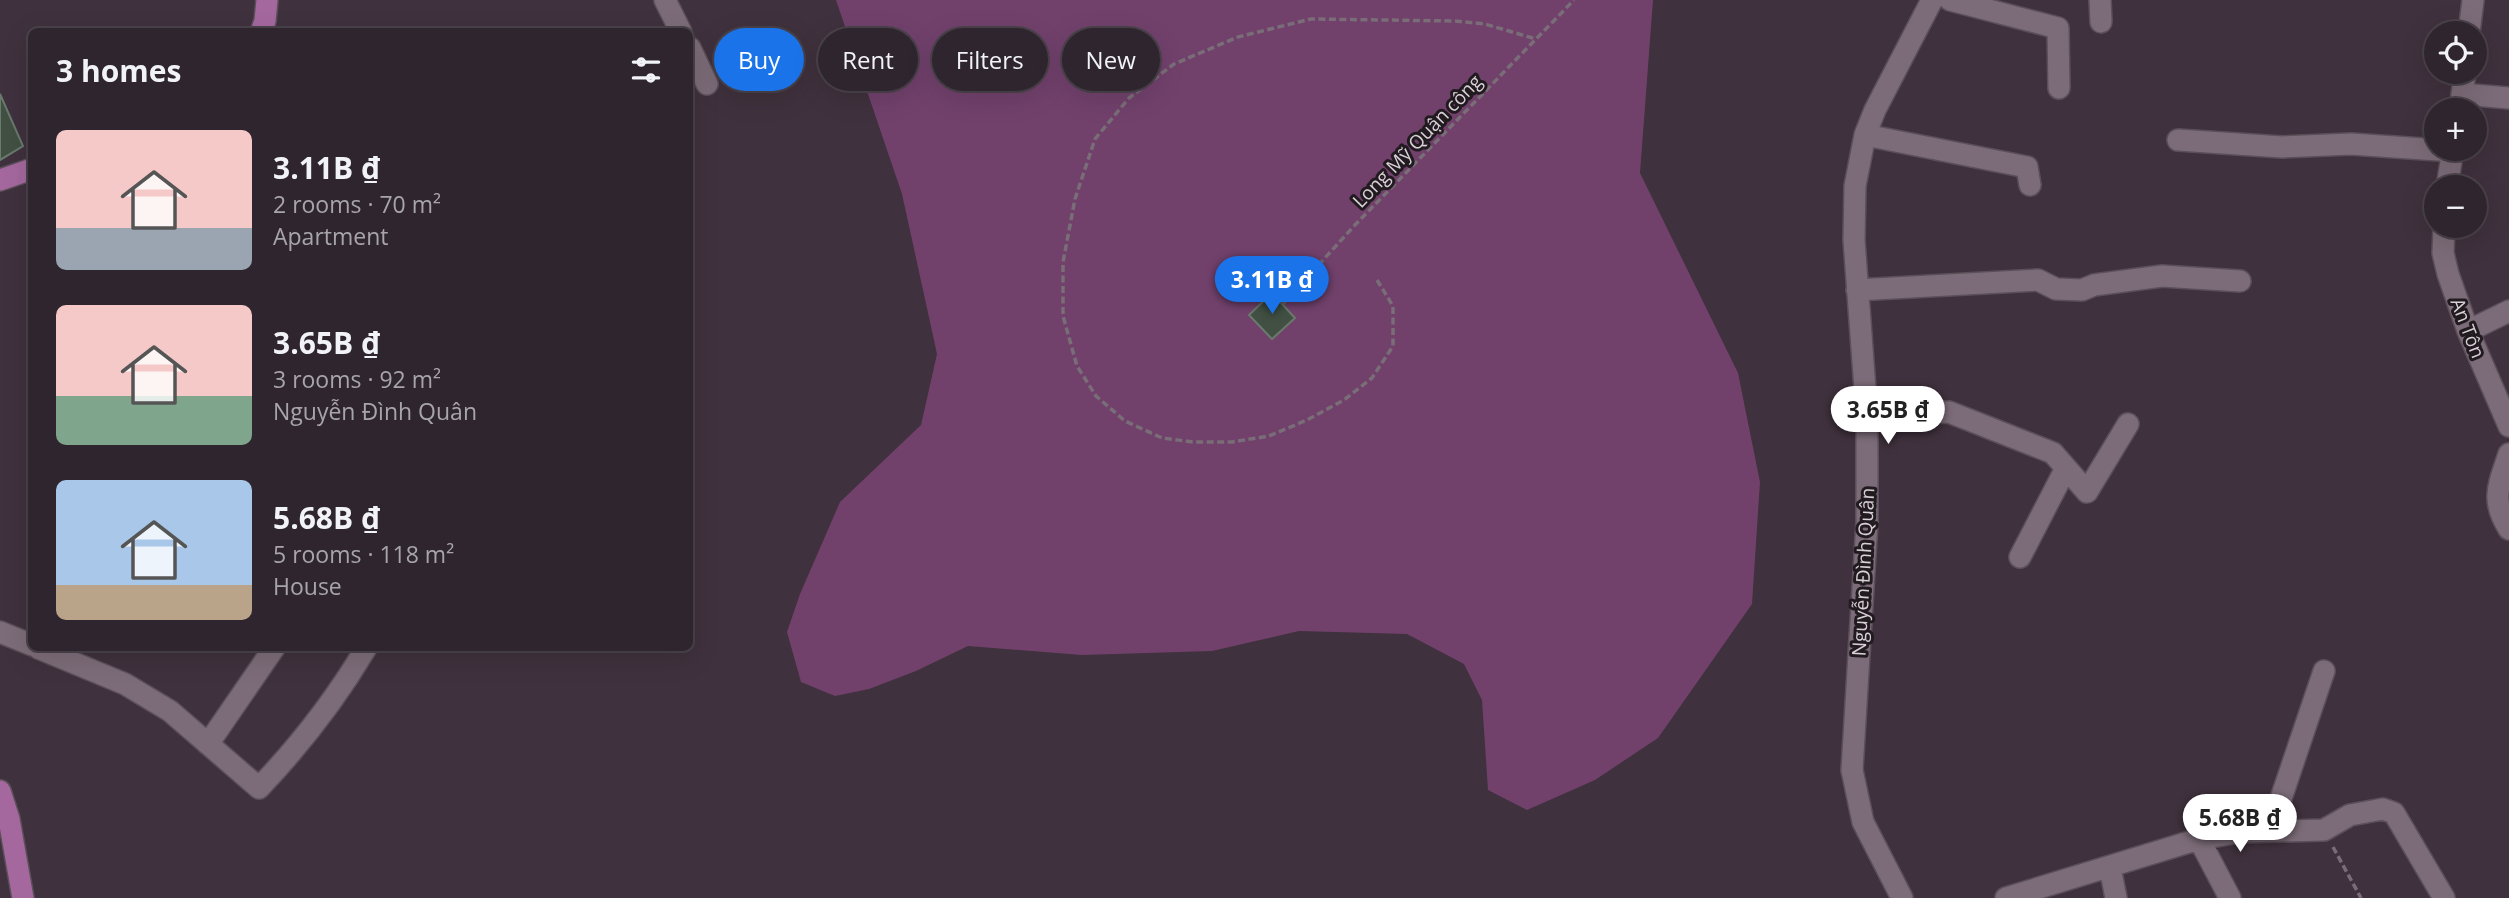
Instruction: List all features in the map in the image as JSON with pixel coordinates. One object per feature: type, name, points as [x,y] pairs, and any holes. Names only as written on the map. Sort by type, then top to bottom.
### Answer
[{"type":"main road","points":[[262,28],[267,0]]},
{"type":"main road","points":[[0,180],[28,170]]},
{"type":"main road","points":[[0,791],[9,819],[23,898]]},
{"type":"street","points":[[665,0],[679,28]]},
{"type":"street","name":"Nguyễn Đình Quân","points":[[1902,898],[1863,822],[1852,770],[1867,522],[1867,416],[1854,240],[1855,186],[1865,135],[1875,110],[1933,0]]},
{"type":"street","points":[[1950,0],[2058,28],[2059,88]]},
{"type":"street","points":[[2100,0],[2101,22]]},
{"type":"street","points":[[2470,21],[2473,0]]},
{"type":"street","points":[[693,54],[708,84]]},
{"type":"street","points":[[2487,100],[2509,98]]},
{"type":"street","points":[[1865,135],[2027,167],[2030,185]]},
{"type":"street","points":[[2178,141],[2282,147],[2363,144],[2424,148]]},
{"type":"street","name":"An Tôn","points":[[2444,238],[2444,253],[2468,331],[2509,426]]},
{"type":"street","points":[[1857,290],[2038,281],[2056,289],[2082,290],[2094,285],[2162,276],[2240,281]]},
{"type":"street","points":[[2468,331],[2509,311]]},
{"type":"street","points":[[1867,416],[1949,412],[2053,453],[2087,492],[2128,424]]},
{"type":"street","points":[[2509,454],[2496,494],[2498,510],[2509,529]]},
{"type":"street","points":[[2020,557],[2066,468]]},
{"type":"street","points":[[0,632],[28,643]]},
{"type":"street","points":[[45,651],[125,684],[170,710],[259,788],[284,762],[364,651]]},
{"type":"street","points":[[208,744],[272,651]]},
{"type":"street","points":[[2270,831],[2324,671]]},
{"type":"street","points":[[2006,898],[2199,839],[2241,832],[2324,830],[2350,815],[2382,809],[2394,813],[2444,898]]},
{"type":"street","points":[[2199,839],[2230,898]]},
{"type":"street","points":[[2110,867],[2116,898]]},
{"type":"path","name":"Long Mỹ Quận công","points":[[1283,304],[1355,225],[1574,0]]},
{"type":"path","points":[[1377,280],[1393,306],[1393,346],[1372,378],[1344,400],[1307,420],[1269,436],[1232,442],[1193,442],[1162,438],[1125,421],[1096,396],[1077,366],[1063,316],[1063,262],[1075,199],[1095,139],[1129,98],[1174,64],[1238,37],[1311,19],[1455,21],[1485,24],[1536,39]]},
{"type":"path","points":[[2324,830],[2361,898]]},
{"type":"shaded area","points":[[836,0],[1653,0],[1640,173],[1738,373],[1760,482],[1752,604],[1658,738],[1595,780],[1527,810],[1488,790],[1482,700],[1464,664],[1407,634],[1299,631],[1212,651],[1082,655],[968,646],[916,671],[869,689],[835,696],[801,682],[787,632],[800,594],[840,502],[921,425],[937,354],[902,194],[867,91],[918,91],[918,28],[846,28]]},
{"type":"building","points":[[0,94],[23,146],[0,160]]},
{"type":"building","points":[[1272,293],[1295,318],[1272,339],[1249,315]]}]
